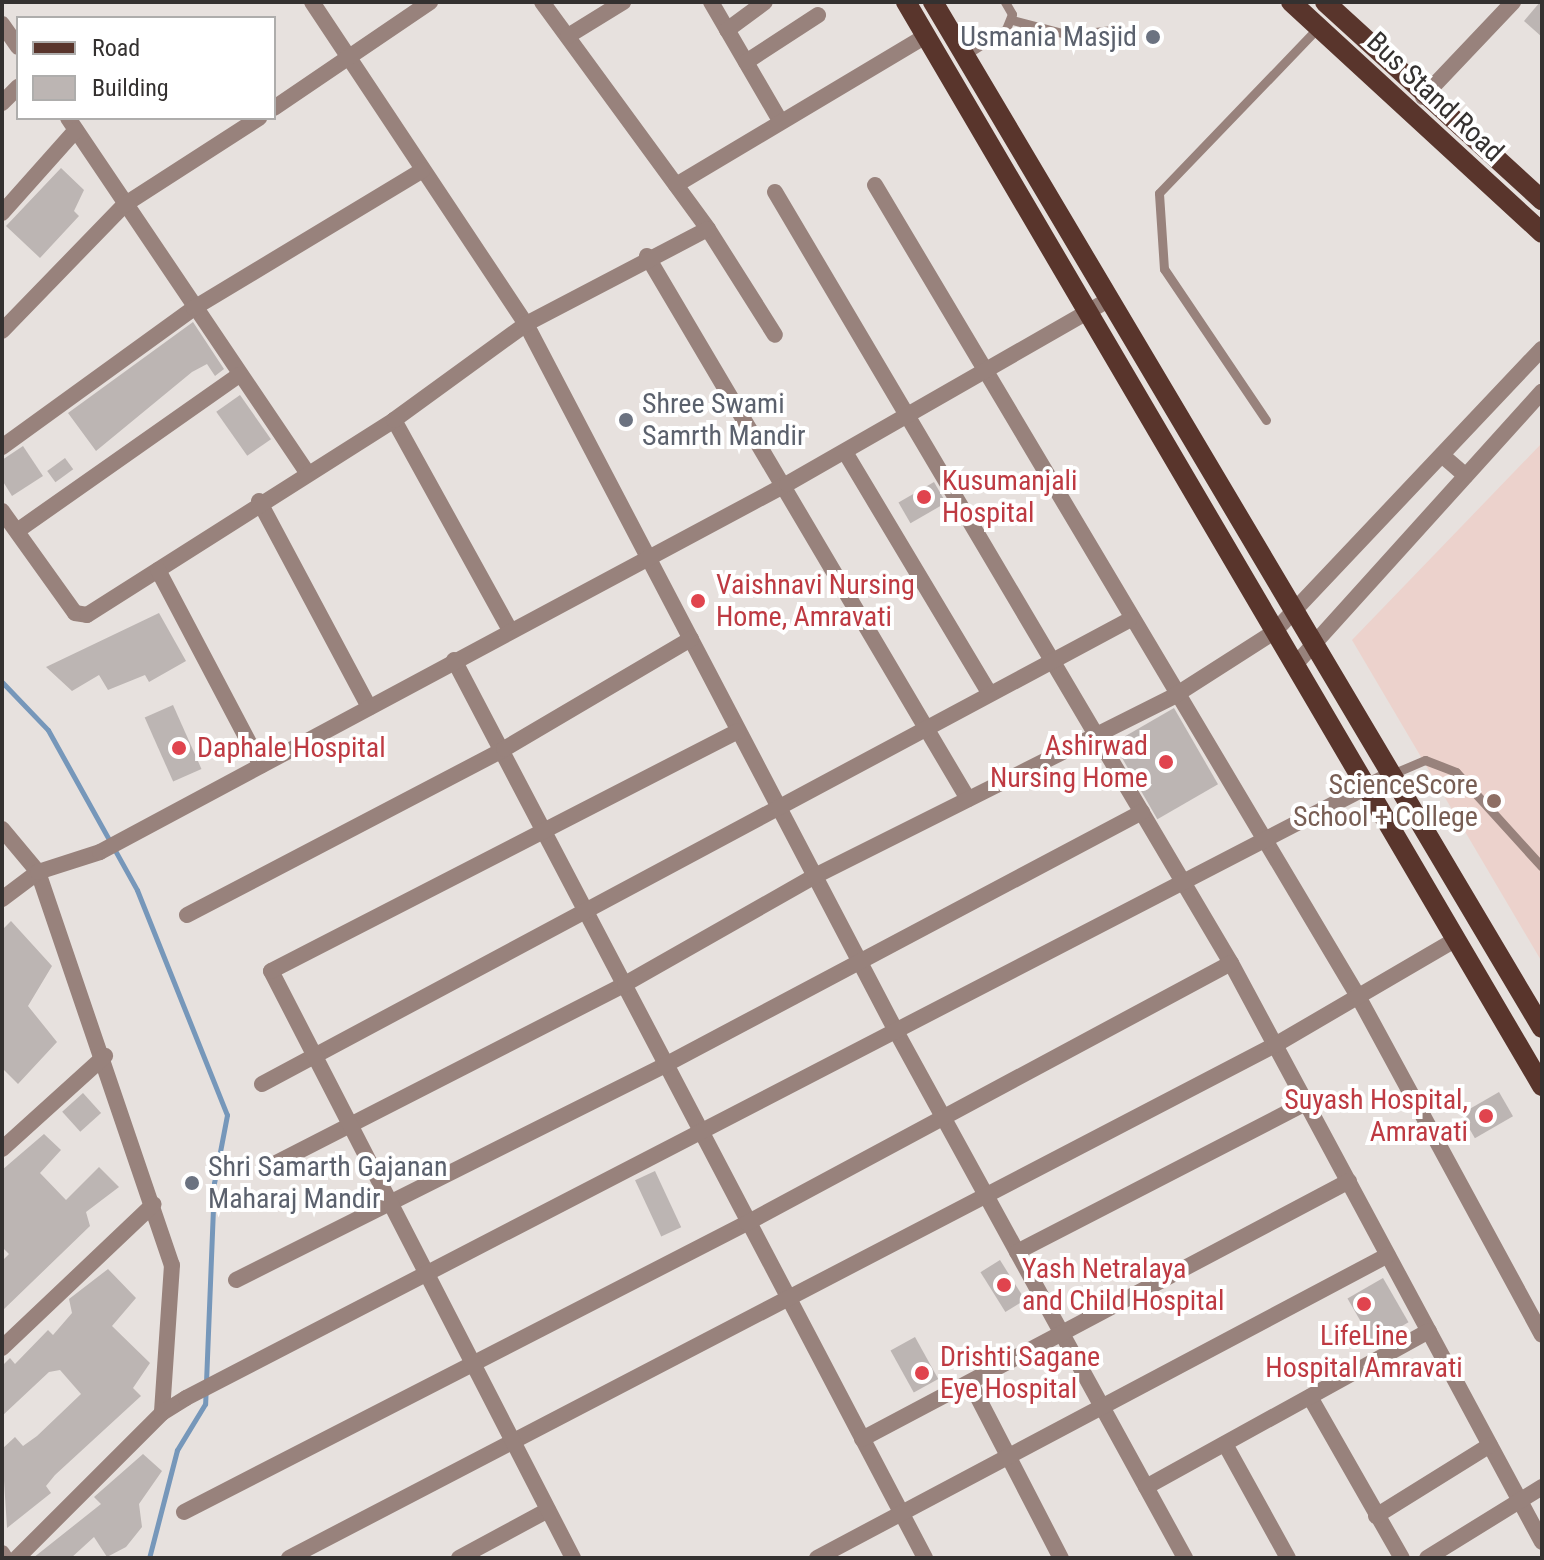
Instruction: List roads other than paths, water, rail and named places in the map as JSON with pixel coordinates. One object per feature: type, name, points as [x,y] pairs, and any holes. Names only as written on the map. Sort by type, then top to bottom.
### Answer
[{"type":"main road","points":[[906,2],[1085,314],[1542,1086]]},
{"type":"main road","points":[[933,2],[1312,648],[1392,774],[1542,1028]]},
{"type":"main road","name":"Bus Stand Road","points":[[1291,2],[1542,233]]},
{"type":"main road","name":"Bus Stand Road","points":[[1325,2],[1423,97],[1542,200]]},
{"type":"street","points":[[312,2],[526,324],[897,1033],[1185,1558]]},
{"type":"street","points":[[276,107],[430,2]]},
{"type":"street","points":[[542,2],[708,229],[775,335]]},
{"type":"street","points":[[568,36],[623,2]]},
{"type":"street","points":[[711,2],[779,119]]},
{"type":"street","points":[[727,30],[765,2]]},
{"type":"street","points":[[1423,97],[1513,2]]},
{"type":"street","points":[[746,62],[818,15]]},
{"type":"street","points":[[2,24],[16,44]]},
{"type":"street","points":[[676,185],[779,119],[926,36]]},
{"type":"street","points":[[2,331],[124,205],[256,120]]},
{"type":"street","points":[[2,213],[72,124],[307,472]]},
{"type":"street","points":[[2,447],[194,308],[423,170]]},
{"type":"street","points":[[875,185],[1174,696],[1359,998],[1542,1335]]},
{"type":"street","points":[[775,192],[1054,657],[1184,888],[1231,963],[1542,1542]]},
{"type":"street","points":[[2,511],[80,616],[158,570],[259,501],[394,420],[526,324],[647,256],[708,229]]},
{"type":"street","points":[[647,256],[787,484],[968,799]]},
{"type":"street","points":[[2,899],[38,872],[100,852],[648,555],[787,484],[1108,300]]},
{"type":"street","points":[[272,1165],[625,984],[815,876],[1174,696],[1274,632],[1294,615],[1542,349]]},
{"type":"street","points":[[17,531],[239,375]]},
{"type":"street","points":[[1294,666],[1542,392]]},
{"type":"street","points":[[394,420],[510,630]]},
{"type":"street","points":[[845,452],[988,691]]},
{"type":"street","points":[[1443,456],[1466,476]]},
{"type":"street","points":[[259,501],[369,707]]},
{"type":"street","points":[[158,570],[261,765]]},
{"type":"street","points":[[262,1084],[585,906],[988,691],[1129,620]]},
{"type":"street","points":[[187,915],[504,749],[691,639]]},
{"type":"street","points":[[454,660],[504,749],[701,1138],[925,1558]]},
{"type":"street","points":[[573,1558],[311,1057],[273,969],[738,731]]},
{"type":"street","points":[[17,1558],[162,1413],[186,1398],[701,1138],[897,1033],[1370,791],[1392,774]]},
{"type":"street","points":[[236,1280],[665,1065],[1142,812]]},
{"type":"street","points":[[2,829],[38,872],[105,1056],[172,1265],[162,1413]]},
{"type":"street","points":[[289,1558],[985,1192],[1275,1045],[1455,940]]},
{"type":"street","points":[[184,1512],[470,1361],[747,1223],[1231,963]]},
{"type":"street","points":[[2,1149],[105,1056]]},
{"type":"street","points":[[1017,1252],[1306,1103]]},
{"type":"street","points":[[862,1439],[1064,1337],[1349,1181]]},
{"type":"street","points":[[2,1348],[154,1204]]},
{"type":"street","points":[[817,1558],[1388,1255]]},
{"type":"street","points":[[1146,1487],[1429,1331]]},
{"type":"street","points":[[971,1384],[1061,1558]]},
{"type":"street","points":[[1310,1397],[1402,1558]]},
{"type":"street","points":[[1225,1444],[1288,1558]]},
{"type":"street","points":[[1376,1516],[1490,1445]]},
{"type":"street","points":[[1427,1558],[1542,1487]]},
{"type":"street","points":[[459,1558],[548,1510]]},
{"type":"lane","points":[[1005,2],[1012,20]]},
{"type":"lane","points":[[964,56],[1012,20]]},
{"type":"lane","points":[[1012,20],[1070,35],[1112,30]]},
{"type":"lane","points":[[1266,420],[1164,269],[1159,193],[1318,28]]},
{"type":"lane","points":[[1392,774],[1425,760],[1456,772],[1542,867]]},
{"type":"waterway","points":[[2,682],[48,730],[137,890],[227,1115],[214,1183],[205,1404],[177,1450],[149,1558]]},
{"type":"place","name":"Usmania Masjid","points":[[1153,37]]},
{"type":"place","name":"Shree Swami Samrth Mandir","points":[[626,420]]},
{"type":"place","name":"Kusumanjali Hospital","points":[[924,497]]},
{"type":"place","name":"Vaishnavi Nursing Home, Amravati","points":[[698,601]]},
{"type":"place","name":"Daphale Hospital","points":[[179,748]]},
{"type":"place","name":"Ashirwad Nursing Home","points":[[1166,762]]},
{"type":"place","name":"ScienceScore School + College","points":[[1494,801]]},
{"type":"place","name":"Suyash Hospital, Amravati","points":[[1486,1116]]},
{"type":"place","name":"Shri Samarth Gajanan Maharaj Mandir","points":[[192,1183]]},
{"type":"place","name":"Yash Netralaya and Child Hospital","points":[[1004,1285]]},
{"type":"place","name":"LifeLine Hospital Amravati","points":[[1364,1304]]},
{"type":"place","name":"Drishti Sagane Eye Hospital","points":[[922,1373]]}]
